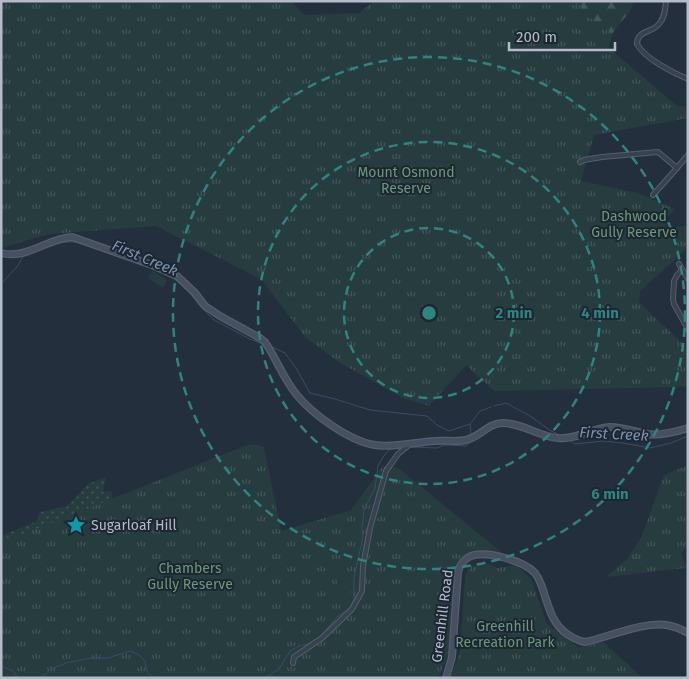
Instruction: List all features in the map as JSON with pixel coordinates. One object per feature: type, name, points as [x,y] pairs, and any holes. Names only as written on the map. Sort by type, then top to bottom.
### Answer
[{"type":"street","points":[[666,1],[664,16],[661,22],[656,27],[640,35],[637,38],[637,44],[641,51],[654,61],[688,79]]},
{"type":"street","points":[[580,162],[602,157],[658,152],[677,168]]},
{"type":"street","points":[[653,195],[688,155]]},
{"type":"street","points":[[1,253],[19,254],[60,239],[72,237],[152,264],[177,276],[195,293],[205,306],[265,342],[296,394],[312,410],[327,422],[364,442],[387,445],[466,440],[490,426],[503,423],[520,426],[558,439],[608,427],[648,435],[666,434],[688,428]]},
{"type":"street","points":[[679,264],[688,279]]},
{"type":"street","points":[[682,270],[674,281],[673,299],[688,329]]},
{"type":"street","points":[[678,324],[684,320]]},
{"type":"street","points":[[292,663],[294,657],[322,638],[352,609],[362,591],[363,566],[370,528],[386,471],[398,454],[412,443]]},
{"type":"street","name":"Greenhill Road","points":[[446,678],[452,657],[458,572],[466,558],[476,554],[505,558],[532,570],[540,581],[556,624],[577,640],[585,642],[638,628],[661,625],[675,627],[688,633]]},
{"type":"green space","name":"Mount Osmond Reserve","points":[[1,1],[291,1],[305,15],[359,13],[374,1],[579,1],[582,12],[612,34],[609,48],[677,106],[688,106],[688,118],[594,135],[581,181],[638,193],[675,209],[664,221],[666,229],[688,225],[688,246],[640,291],[639,302],[688,349],[688,386],[494,391],[466,365],[429,406],[403,398],[339,362],[306,338],[261,279],[156,226],[49,234],[1,248]]},
{"type":"green space","points":[[579,1],[634,1],[630,11],[612,34],[582,12]]},
{"type":"green space","points":[[153,271],[167,280],[163,288],[148,278]]},
{"type":"green space","name":"Chambers Gully Reserve","points":[[250,444],[264,447],[281,531],[351,510],[383,466],[397,467],[506,556],[478,551],[465,555],[454,572],[450,650],[438,678],[1,678],[1,540],[23,534]]},
{"type":"green space","points":[[688,465],[688,546],[681,553],[686,568],[606,577],[627,559],[641,538],[664,475]]},
{"type":"green space","points":[[106,477],[103,492],[111,491],[117,526],[1,553],[1,536],[37,521],[40,512],[67,506],[88,484]]},
{"type":"green space","name":"Greenhill Recreation Park","points":[[488,564],[497,568],[516,565],[531,579],[547,624],[579,648],[603,642],[643,678],[450,678],[460,653],[465,576],[471,566]]},
{"type":"green space","points":[[343,566],[353,597],[344,602],[333,570]]},
{"type":"waterway","name":"First Creek","points":[[48,246],[68,242],[80,243]]},
{"type":"waterway","name":"First Creek","points":[[93,247],[111,254]]},
{"type":"waterway","points":[[1,284],[17,267],[24,255]]},
{"type":"waterway","name":"First Creek","points":[[126,259],[162,273],[182,284]]},
{"type":"waterway","name":"First Creek","points":[[185,287],[214,320],[263,344]]},
{"type":"waterway","name":"First Creek","points":[[272,347],[285,353],[310,393],[370,410],[427,416],[437,425],[449,431],[470,424],[480,411],[491,407]]},
{"type":"waterway","name":"First Creek","points":[[494,406],[506,403],[559,435]]},
{"type":"waterway","points":[[470,424],[471,434]]},
{"type":"waterway","name":"First Creek","points":[[569,440],[575,444],[603,441],[650,448],[671,443],[688,436]]},
{"type":"waterway","points":[[413,447],[466,446],[472,441]]},
{"type":"waterway","points":[[265,678],[279,669],[290,651],[320,637],[338,616],[349,609],[354,600],[354,577],[363,537],[364,510],[375,488],[378,466],[389,450],[396,448]]},
{"type":"waterway","points":[[42,678],[49,670],[66,663],[91,658],[108,658],[130,651],[139,655],[145,661],[147,672],[154,678]]},
{"type":"waterway","points":[[1,666],[13,671],[18,678]]},
{"type":"place","name":"Sugarloaf Hill","points":[[76,525]]},
{"type":"park label","name":"Dashwood Gully Reserve","points":[[634,224]]}]
